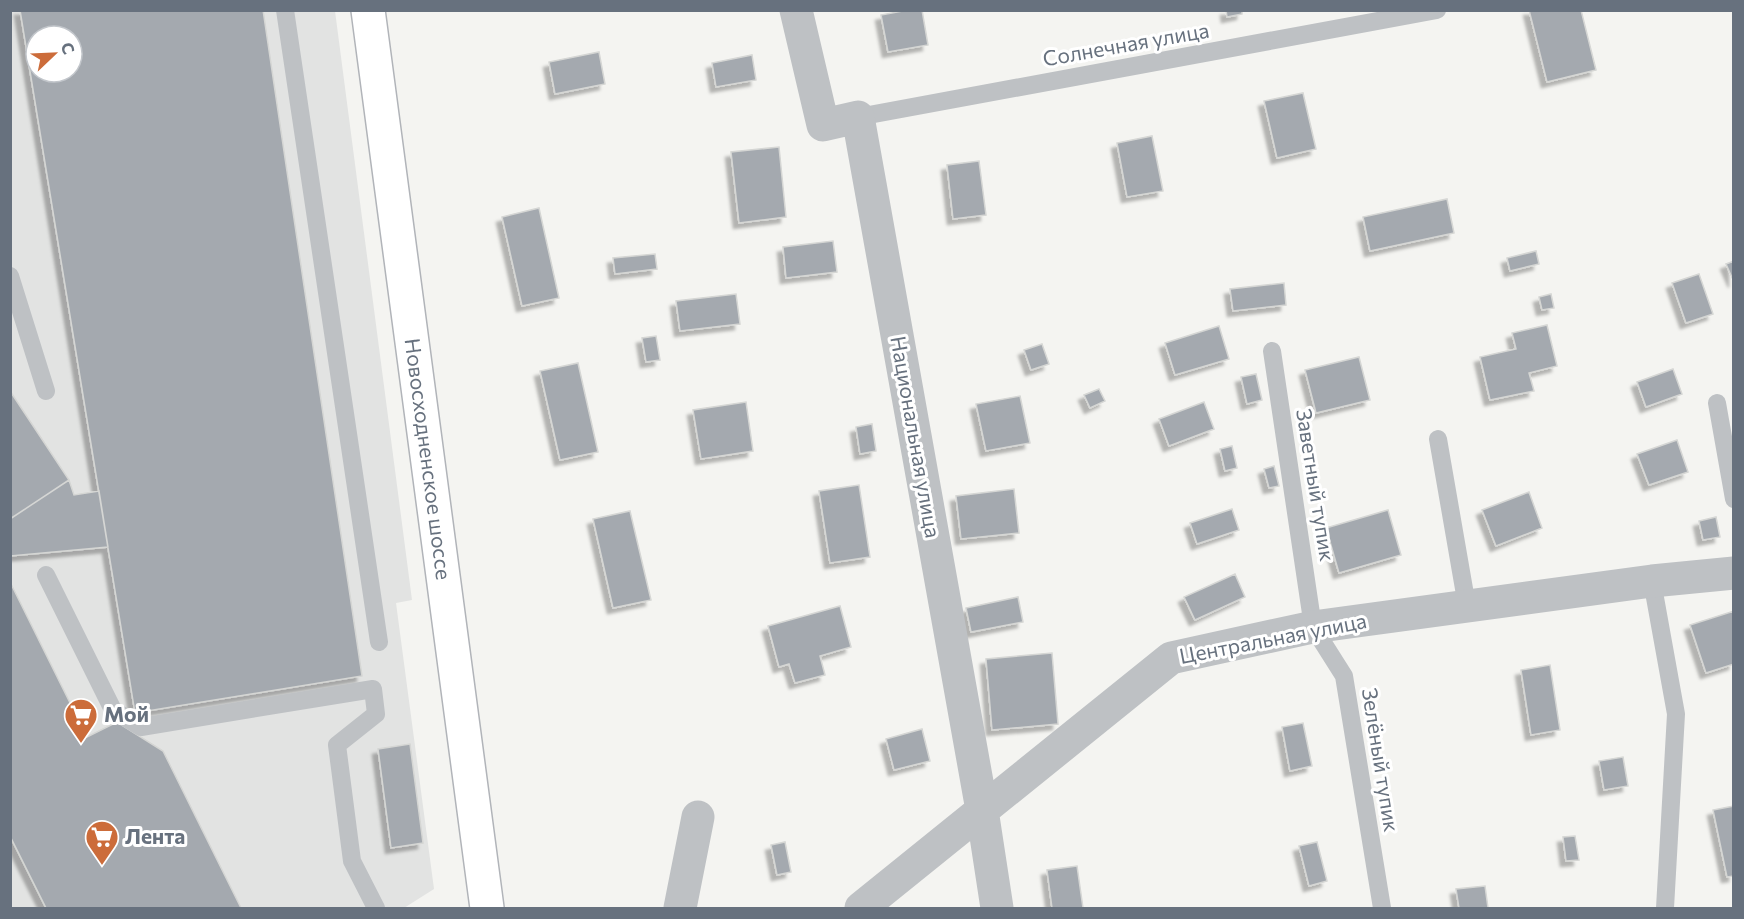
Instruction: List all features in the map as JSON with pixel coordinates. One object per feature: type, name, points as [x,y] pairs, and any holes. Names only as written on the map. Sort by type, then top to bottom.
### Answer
[{"type":"main road","name":"Новосходненское шоссе","points":[[368,10],[487,909]]},
{"type":"street","points":[[796,10],[823,126],[858,117]]},
{"type":"street","name":"Национальная улица","points":[[858,117],[982,810],[997,909]]},
{"type":"street","name":"Центральная улица","points":[[861,909],[1171,658],[1313,627],[1652,581],[1734,573]]},
{"type":"street","points":[[680,909],[698,818]]},
{"type":"lane","points":[[285,10],[379,642]]},
{"type":"lane","name":"Солнечная улица","points":[[858,117],[1437,10]]},
{"type":"lane","points":[[10,276],[46,390]]},
{"type":"lane","name":"Заветный тупик","points":[[1272,351],[1313,627]]},
{"type":"lane","points":[[1717,403],[1734,499]]},
{"type":"lane","points":[[1438,439],[1467,606]]},
{"type":"lane","points":[[46,574],[113,710],[141,727],[373,689],[376,714],[337,745],[352,861],[376,909]]},
{"type":"lane","points":[[1652,581],[1676,714],[1665,909]]},
{"type":"lane","name":"Зелёный тупик","points":[[1313,627],[1344,676],[1382,909]]},
{"type":"shaded area","points":[[10,11],[335,11],[412,600],[396,603],[434,889],[404,908],[11,908]]},
{"type":"building","points":[[20,10],[263,10],[362,676],[135,713],[32,84],[84,84],[84,24],[24,24],[24,34]]},
{"type":"building","points":[[922,10],[928,45],[888,52],[881,15]]},
{"type":"building","points":[[1226,10],[1242,10],[1242,14],[1227,17]]},
{"type":"building","points":[[1529,10],[1581,10],[1596,70],[1547,82]]},
{"type":"building","points":[[599,52],[605,84],[555,94],[549,62]]},
{"type":"building","points":[[752,55],[756,80],[716,87],[712,63]]},
{"type":"building","points":[[1303,93],[1316,149],[1277,158],[1264,101]]},
{"type":"building","points":[[1152,136],[1163,191],[1127,197],[1117,143]]},
{"type":"building","points":[[779,147],[786,217],[739,223],[731,152]]},
{"type":"building","points":[[979,161],[986,215],[953,219],[947,165]]},
{"type":"building","points":[[1447,199],[1454,233],[1370,251],[1363,217]]},
{"type":"building","points":[[539,208],[559,298],[522,306],[502,217]]},
{"type":"building","points":[[833,241],[837,272],[786,278],[783,247]]},
{"type":"building","points":[[1536,251],[1539,264],[1510,271],[1507,258]]},
{"type":"building","points":[[655,254],[657,269],[615,274],[613,258]]},
{"type":"building","points":[[1734,261],[1734,282],[1726,264]]},
{"type":"building","points":[[1699,274],[1713,314],[1686,323],[1672,283]]},
{"type":"building","points":[[1284,283],[1286,305],[1233,311],[1230,289]]},
{"type":"building","points":[[736,294],[740,324],[680,331],[676,301]]},
{"type":"building","points":[[1551,294],[1554,308],[1542,310],[1539,297]]},
{"type":"building","points":[[1547,325],[1557,366],[1529,373],[1534,391],[1490,400],[1480,357],[1516,349],[1512,333]]},
{"type":"building","points":[[1219,326],[1229,359],[1175,375],[1165,343]]},
{"type":"building","points":[[656,336],[660,360],[646,362],[642,338]]},
{"type":"building","points":[[1042,344],[1049,364],[1031,370],[1024,350]]},
{"type":"building","points":[[1359,357],[1370,400],[1316,413],[1305,370]]},
{"type":"building","points":[[578,363],[598,452],[560,460],[540,371]]},
{"type":"building","points":[[1673,369],[1682,394],[1646,407],[1637,382]]},
{"type":"building","points":[[1256,374],[1262,400],[1247,404],[1241,377]]},
{"type":"building","points":[[1099,389],[1105,401],[1090,408],[1084,395]]},
{"type":"building","points":[[10,391],[69,480],[10,519]]},
{"type":"building","points":[[1020,396],[1030,443],[986,451],[976,404]]},
{"type":"building","points":[[746,402],[753,451],[701,459],[693,410]]},
{"type":"building","points":[[1204,402],[1214,429],[1169,446],[1159,419]]},
{"type":"building","points":[[872,424],[876,451],[860,454],[856,427]]},
{"type":"building","points":[[1677,440],[1688,472],[1649,485],[1637,454]]},
{"type":"building","points":[[1232,446],[1237,468],[1225,471],[1220,449]]},
{"type":"building","points":[[1274,466],[1279,486],[1269,488],[1264,469]]},
{"type":"building","points":[[69,480],[74,495],[99,491],[108,547],[10,556],[10,519]]},
{"type":"building","points":[[859,485],[870,557],[830,563],[819,491]]},
{"type":"building","points":[[1014,489],[1019,533],[961,539],[956,496]]},
{"type":"building","points":[[1529,492],[1542,528],[1496,546],[1482,510]]},
{"type":"building","points":[[1232,509],[1239,530],[1197,544],[1190,523]]},
{"type":"building","points":[[1388,510],[1401,555],[1339,573],[1326,528]]},
{"type":"building","points":[[630,511],[651,600],[613,608],[593,519]]},
{"type":"building","points":[[1716,517],[1720,537],[1703,540],[1699,521]]},
{"type":"building","points":[[1235,574],[1245,597],[1195,620],[1184,597]]},
{"type":"building","name":"Мой","points":[[10,582],[87,737],[117,722],[163,751],[241,908],[46,908],[10,836]]},
{"type":"building","points":[[1018,597],[1023,622],[971,632],[966,608]]},
{"type":"building","points":[[840,606],[851,647],[820,656],[825,675],[795,683],[789,664],[779,667],[768,626]]},
{"type":"building","points":[[1734,611],[1734,664],[1706,673],[1690,625]]},
{"type":"building","points":[[1052,653],[1058,724],[992,730],[986,659]]},
{"type":"building","points":[[1550,665],[1560,730],[1531,735],[1521,670]]},
{"type":"building","points":[[1303,723],[1312,766],[1290,771],[1282,727]]},
{"type":"building","points":[[922,729],[930,761],[894,770],[886,739]]},
{"type":"building","points":[[410,744],[423,843],[391,848],[378,749]]},
{"type":"building","points":[[1623,757],[1628,786],[1604,790],[1599,761]]},
{"type":"building","points":[[1734,806],[1734,876],[1727,877],[1713,810]]},
{"type":"building","points":[[1575,836],[1579,860],[1566,861],[1563,837]]},
{"type":"building","points":[[785,842],[791,872],[777,875],[771,845]]},
{"type":"building","points":[[1317,842],[1327,881],[1309,886],[1299,846]]},
{"type":"building","points":[[1077,866],[1083,908],[1052,908],[1047,870]]},
{"type":"building","points":[[1485,886],[1488,908],[1459,908],[1456,889]]},
{"type":"place","name":"Мой","points":[[81,744]]},
{"type":"place","name":"Лента","points":[[102,866]]}]
